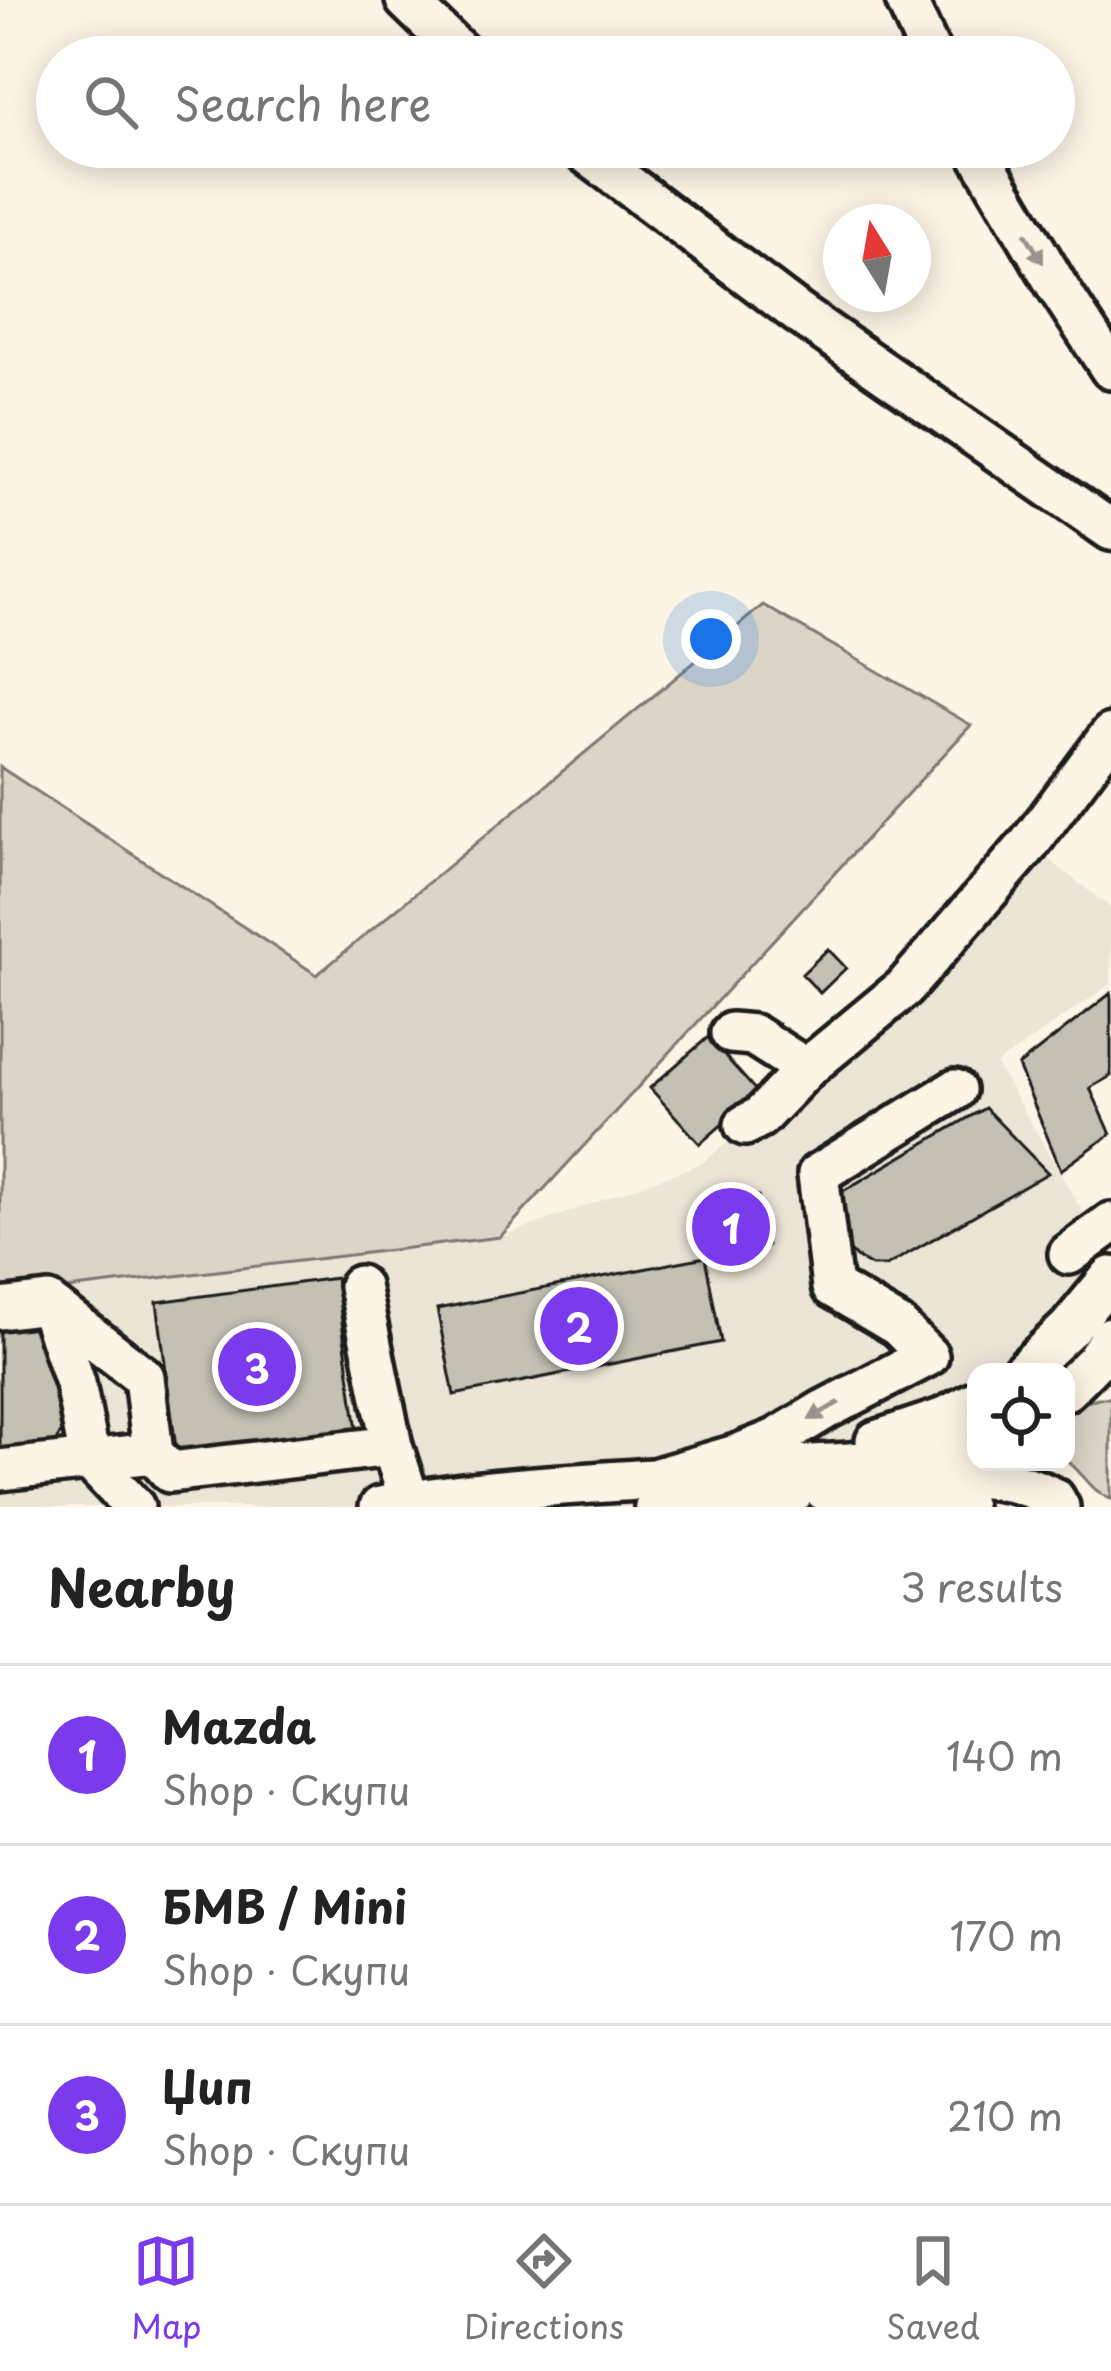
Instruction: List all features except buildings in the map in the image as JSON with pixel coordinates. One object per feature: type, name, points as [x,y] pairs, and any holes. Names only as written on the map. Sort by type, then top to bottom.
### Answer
[{"type":"street","points":[[406,0],[443,36]]},
{"type":"street","points":[[906,0],[922,36]]},
{"type":"street","points":[[606,168],[798,313],[1111,530]]},
{"type":"street","points":[[987,168],[1111,369]]},
{"type":"street","points":[[745,1125],[760,1117],[806,1069],[904,988],[1029,844],[1111,734]]},
{"type":"street","points":[[730,1033],[753,1035],[806,1069]]},
{"type":"street","points":[[656,1493],[776,1439],[928,1357],[898,1326],[832,1287],[818,1174],[955,1090]]},
{"type":"street","points":[[1069,1254],[1111,1223]]},
{"type":"street","points":[[1032,1363],[1070,1328],[1111,1277]]},
{"type":"street","points":[[359,1286],[392,1446],[395,1504],[514,1487],[656,1493],[824,1490],[983,1477],[1020,1483],[1059,1504]]},
{"type":"street","points":[[0,1310],[48,1304],[144,1377],[153,1453],[170,1472],[392,1446]]},
{"type":"street","points":[[48,1304],[75,1383],[90,1460],[134,1507]]},
{"type":"street","points":[[1075,1381],[1111,1337]]},
{"type":"street","points":[[1075,1385],[1111,1373]]},
{"type":"street","points":[[656,1493],[793,1457],[865,1444],[910,1431],[967,1406]]},
{"type":"street","points":[[742,1471],[892,1458],[967,1444]]},
{"type":"street","points":[[0,1470],[153,1453]]},
{"type":"street","points":[[1041,1471],[1059,1504]]},
{"type":"street","points":[[824,1490],[908,1496],[964,1507]]},
{"type":"shaded area","points":[[763,605],[971,725],[500,1237],[0,1297],[0,767],[317,975]]},
{"type":"shaded area","points":[[1029,844],[1111,908],[1111,984],[996,1064],[1111,1259],[1030,1347],[1004,1363],[967,1363],[967,1387],[771,1507],[0,1507],[0,1297],[501,1237],[702,1163],[760,1117]]},
{"type":"shaded area","points":[[1111,1398],[1111,1499],[1075,1469],[1075,1410],[1085,1402]]},
{"type":"place","name":"Mazda","points":[[731,1227]]},
{"type":"place","name":"БМВ / Mini","points":[[579,1326]]},
{"type":"place","name":"Џип","points":[[257,1367]]}]
